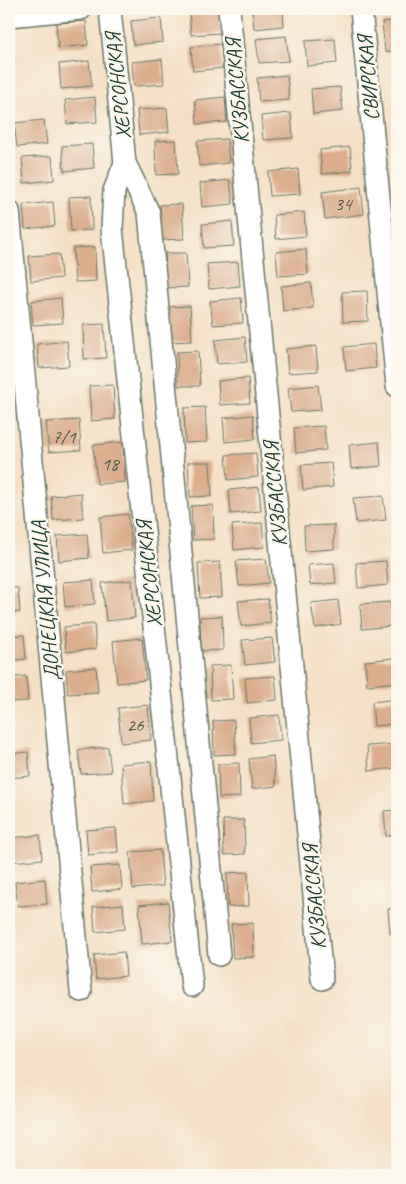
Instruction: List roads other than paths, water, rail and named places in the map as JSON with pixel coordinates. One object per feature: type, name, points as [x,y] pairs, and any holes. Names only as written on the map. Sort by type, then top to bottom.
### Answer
[{"type":"street","points":[[9,16],[52,10],[81,9]]},
{"type":"street","name":"ХЕРСОНСКАЯ","points":[[110,9],[125,163],[149,213],[219,955]]},
{"type":"street","name":"КУЗБАССКАЯ","points":[[229,9],[322,980]]},
{"type":"street","name":"СВИРСКАЯ","points":[[361,9],[397,386]]},
{"type":"street","name":"ХЕРСОНСКАЯ","points":[[125,163],[114,192],[112,228],[192,986]]},
{"type":"street","name":"ДОНЕЦКАЯ УЛИЦА","points":[[9,211],[81,991]]}]
